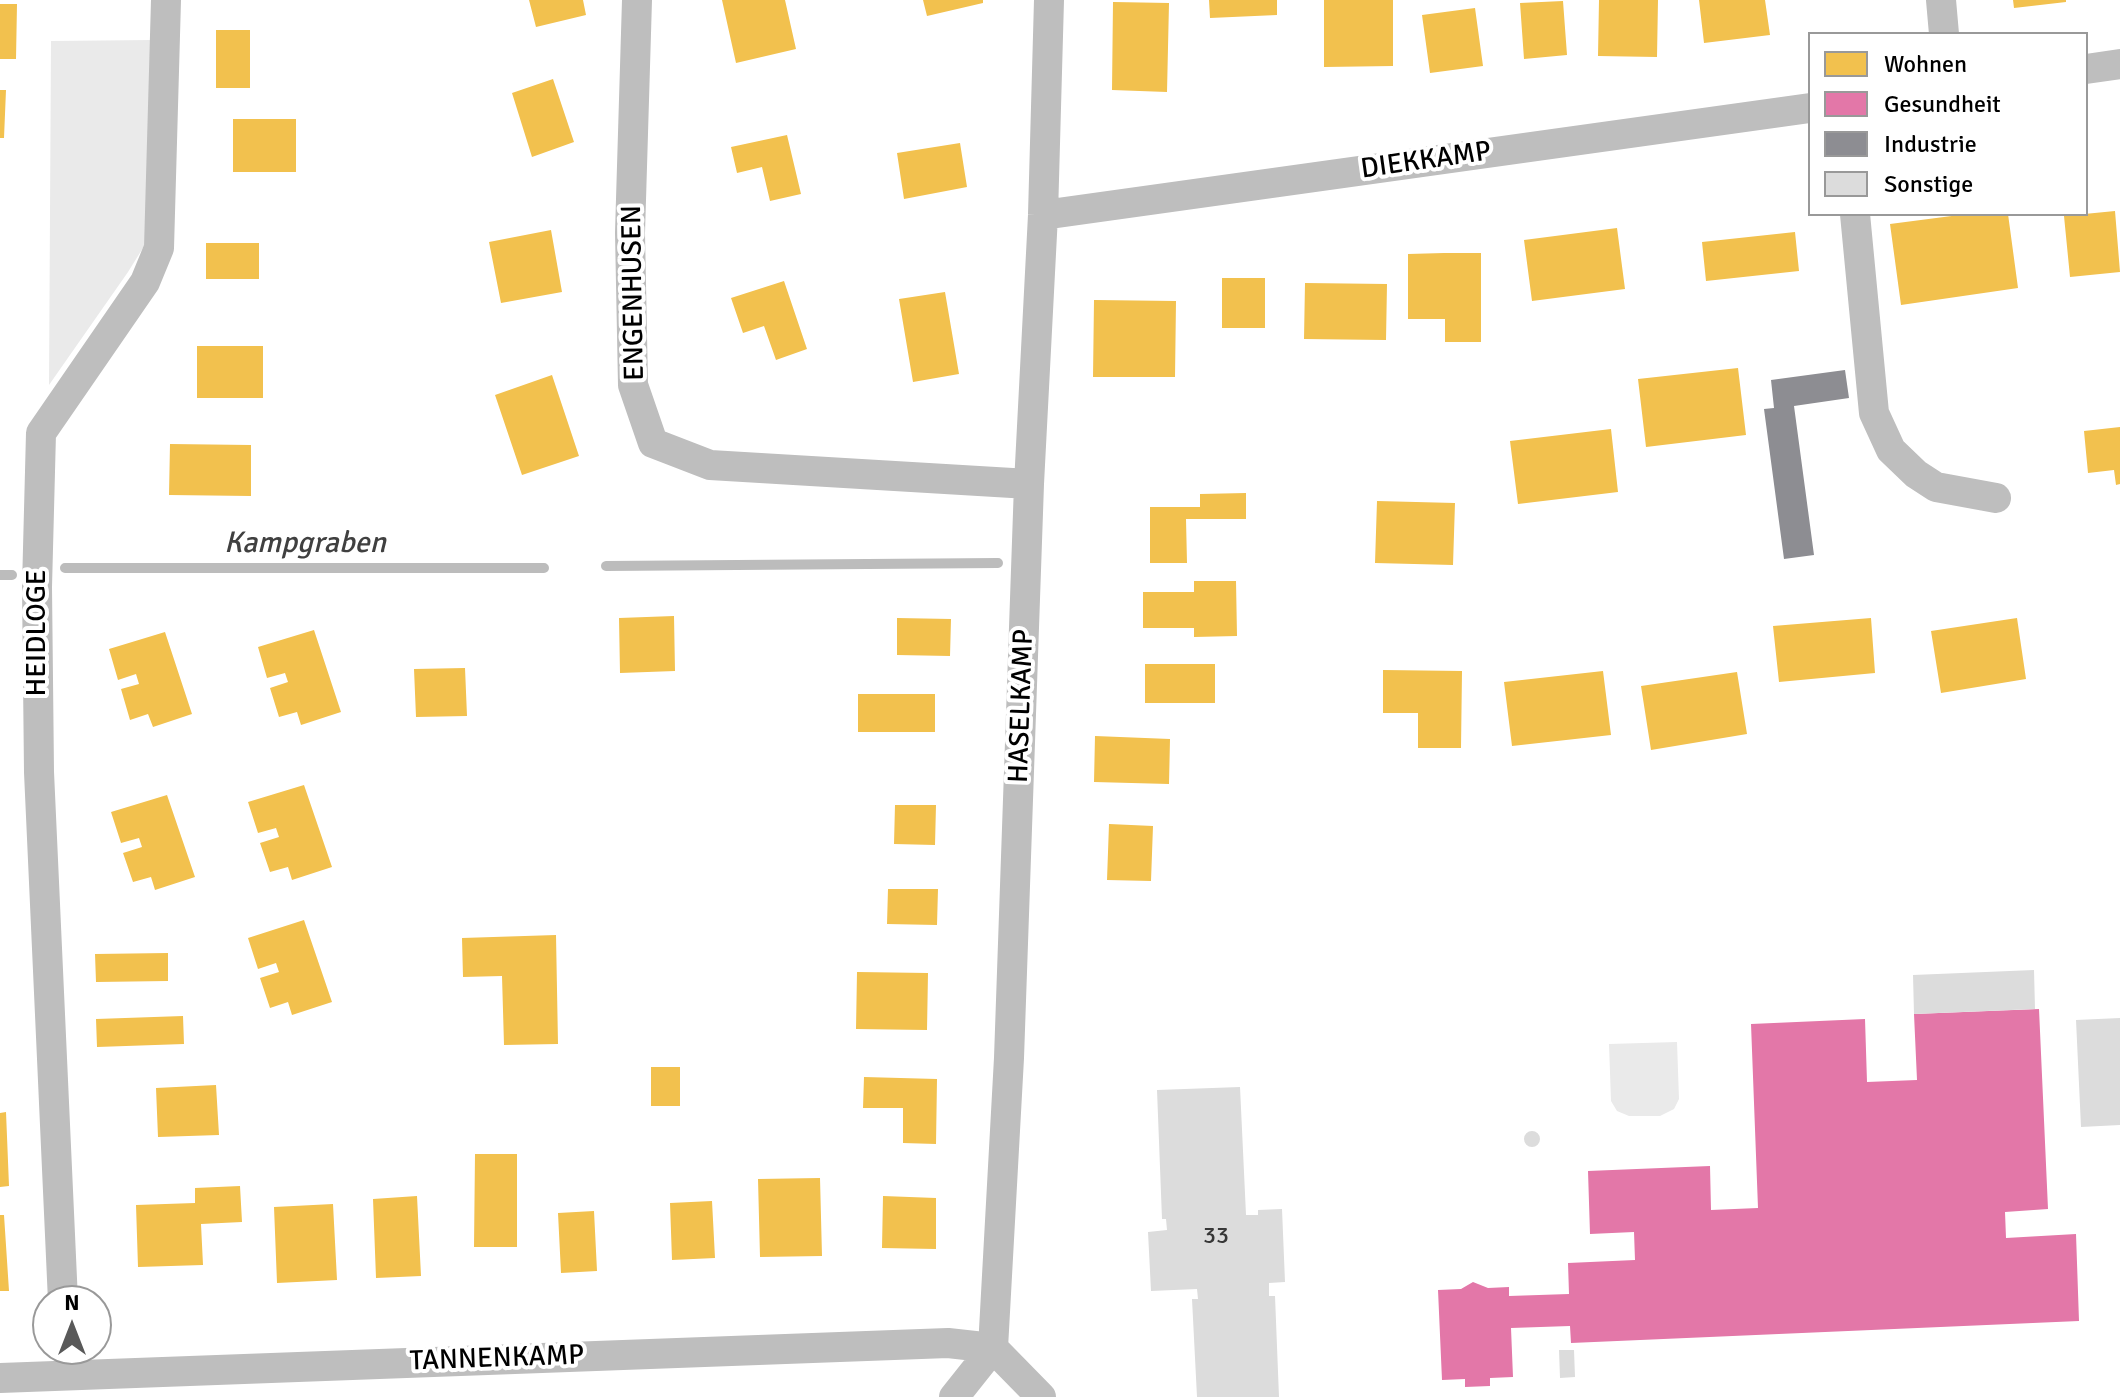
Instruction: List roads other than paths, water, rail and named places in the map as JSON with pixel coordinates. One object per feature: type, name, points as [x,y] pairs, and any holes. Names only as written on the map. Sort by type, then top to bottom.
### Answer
[{"type":"street","name":"HEIDLOGE","points":[[62,1285],[39,772],[37,587],[41,433],[145,282],[159,248],[166,0]]},
{"type":"street","name":"ENGENHUSEN","points":[[637,0],[630,233],[633,385],[653,443],[710,465],[1029,484]]},
{"type":"street","name":"HASELKAMP","points":[[993,1348],[1009,1058],[1049,0]]},
{"type":"street","points":[[1941,0],[1944,32]]},
{"type":"street","points":[[2088,69],[2120,64]]},
{"type":"street","name":"DIEKKAMP","points":[[1043,215],[1808,108]]},
{"type":"street","points":[[1855,216],[1874,413],[1891,450],[1916,474],[1936,487],[1996,498]]},
{"type":"street","name":"TANNENKAMP","points":[[112,1361],[948,1343],[993,1348]]},
{"type":"street","points":[[954,1397],[993,1348],[1041,1397]]},
{"type":"street","name":"TANNENKAMP","points":[[0,1378],[53,1365]]},
{"type":"waterway","name":"Kampgraben","points":[[606,566],[998,563]]},
{"type":"waterway","name":"Kampgraben","points":[[65,568],[544,568]]},
{"type":"waterway","name":"Kampgraben","points":[[0,575],[12,575]]}]
